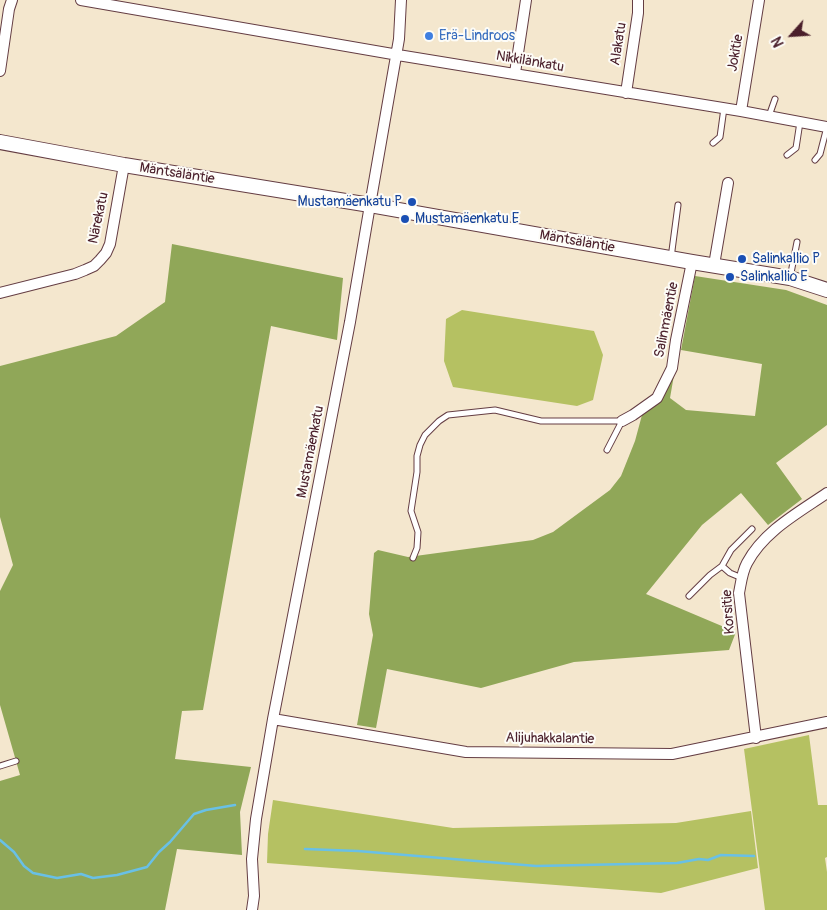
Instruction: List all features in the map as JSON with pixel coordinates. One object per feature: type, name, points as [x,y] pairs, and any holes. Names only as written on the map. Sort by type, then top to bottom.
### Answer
[{"type":"street","points":[[0,71],[12,0]]},
{"type":"street","name":"Nikkilänkatu","points":[[81,0],[827,127]]},
{"type":"street","name":"Mustamäenkatu","points":[[252,910],[254,896],[252,859],[256,819],[273,719],[349,332],[399,39],[401,0]]},
{"type":"street","points":[[515,74],[526,0]]},
{"type":"street","name":"Alakatu","points":[[626,93],[638,13],[638,0]]},
{"type":"street","name":"Jokitie","points":[[740,111],[759,0]]},
{"type":"street","name":"Mäntsäläntie","points":[[0,142],[124,165],[370,205],[790,278],[827,290]]},
{"type":"street","name":"Närekatu","points":[[0,293],[75,274],[94,266],[100,260],[110,244],[124,165]]},
{"type":"street","points":[[714,265],[728,183]]},
{"type":"street","name":"Salinmäentie","points":[[622,421],[634,415],[657,398],[672,368],[692,262]]},
{"type":"street","name":"Korsitie","points":[[756,738],[739,593],[746,564],[758,545],[770,533],[827,493]]},
{"type":"street","name":"Alijuhakkalantie","points":[[273,719],[466,752],[672,754],[827,722]]},
{"type":"lane","points":[[769,116],[775,100]]},
{"type":"lane","points":[[713,143],[720,137],[724,108]]},
{"type":"lane","points":[[787,155],[796,148],[800,122]]},
{"type":"lane","points":[[815,160],[820,154],[827,127]]},
{"type":"lane","points":[[671,258],[678,204]]},
{"type":"lane","points":[[790,278],[797,242]]},
{"type":"lane","points":[[413,558],[417,548],[418,532],[411,511],[417,456],[425,436],[438,421],[448,415],[495,410],[541,421],[622,421],[607,450]]},
{"type":"lane","points":[[688,596],[722,566],[731,550],[752,529]]},
{"type":"lane","points":[[722,566],[730,574],[742,578]]},
{"type":"lane","points":[[0,766],[16,761]]},
{"type":"green space","points":[[172,244],[343,278],[337,340],[271,326],[203,710],[182,711],[175,759],[251,767],[240,812],[242,855],[177,849],[165,910],[0,910],[0,781],[20,775],[0,705],[0,591],[13,565],[0,517],[0,366],[116,336],[165,302]]},
{"type":"green space","points":[[695,276],[786,290],[827,305],[827,425],[776,463],[802,499],[768,525],[741,493],[702,525],[646,594],[736,632],[729,650],[574,662],[481,688],[387,669],[376,728],[357,725],[373,635],[369,614],[374,553],[378,550],[408,557],[533,540],[553,532],[610,490],[621,476],[635,441],[642,415],[659,400],[674,375],[670,398],[686,410],[755,416],[762,364],[681,350]]},
{"type":"green space","points":[[462,310],[594,331],[603,355],[593,400],[577,406],[453,387],[444,361],[446,319]]},
{"type":"green space","points":[[809,735],[818,805],[827,805],[827,857],[825,858],[827,910],[765,910],[744,749]]},
{"type":"green space","points":[[273,800],[453,828],[676,823],[751,811],[758,868],[661,893],[267,863],[268,834]]},
{"type":"waterway","points":[[0,840],[33,873],[57,878],[81,874],[93,878],[117,875],[147,867],[194,814],[235,805]]},
{"type":"waterway","points":[[305,849],[358,851],[536,866],[677,863],[699,859],[708,860],[721,855],[754,856]]},
{"type":"place","name":"Erä-Lindroos","points":[[429,36]]},
{"type":"place","name":"Mustamäenkatu P","points":[[412,202]]},
{"type":"place","name":"Mustamäenkatu E","points":[[405,219]]},
{"type":"place","name":"Salinkallio P","points":[[742,259]]},
{"type":"place","name":"Salinkallio E","points":[[730,277]]}]
